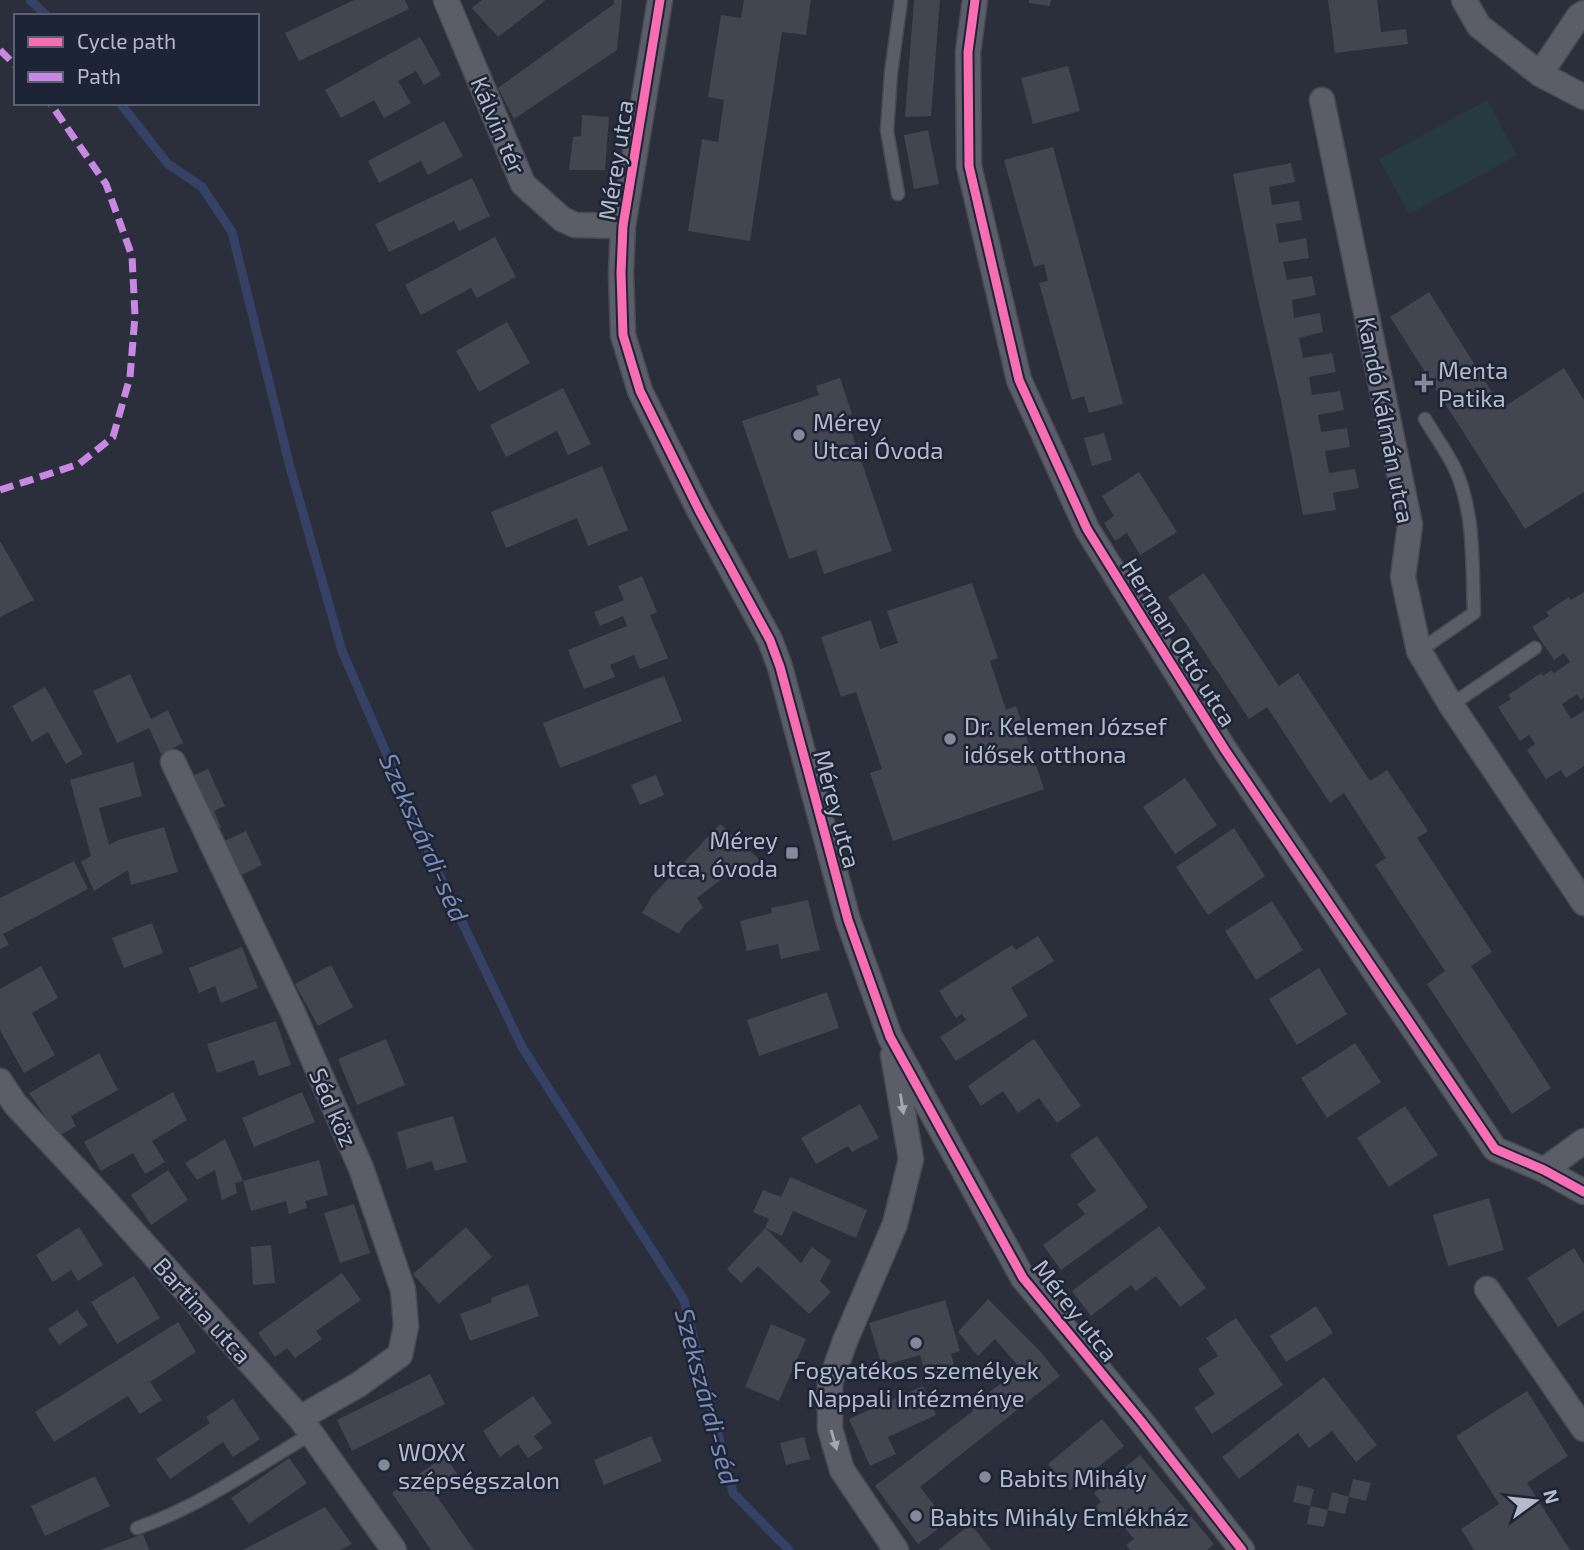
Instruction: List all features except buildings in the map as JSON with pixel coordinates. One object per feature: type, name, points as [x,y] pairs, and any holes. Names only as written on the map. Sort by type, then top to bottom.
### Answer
[{"type":"street","name":"Kálvin tér","points":[[446,0],[523,184],[562,219],[575,225],[624,226]]},
{"type":"street","name":"Mérey utca","points":[[660,0],[624,226],[621,273],[623,335],[640,390],[699,510],[774,649],[848,920],[890,1037],[1023,1278],[1242,1550]]},
{"type":"street","name":"Herman Ottó utca","points":[[975,0],[968,52],[969,166],[1019,380],[1087,529],[1225,750],[1495,1149],[1544,1170],[1584,1192]]},
{"type":"street","points":[[1464,0],[1479,26],[1540,74],[1584,97]]},
{"type":"street","points":[[1540,74],[1579,16],[1584,13]]},
{"type":"street","name":"Kandó Kálmán utca","points":[[1322,100],[1410,525],[1403,577],[1419,651],[1451,705],[1584,903]]},
{"type":"street","name":"Séd köz","points":[[173,762],[293,1013],[361,1168],[403,1290],[406,1326],[400,1355],[305,1426]]},
{"type":"street","points":[[890,1037],[911,1160],[895,1224],[830,1383],[830,1418],[842,1470],[896,1550]]},
{"type":"street","name":"Bartina utca","points":[[0,1081],[15,1104],[100,1195],[305,1426],[394,1550]]},
{"type":"street","points":[[1544,1170],[1584,1141]]},
{"type":"street","points":[[1487,1289],[1584,1429]]},
{"type":"lane","points":[[898,194],[887,131],[901,0]]},
{"type":"lane","points":[[1419,651],[1474,613],[1466,500],[1455,470],[1425,419]]},
{"type":"lane","points":[[1451,705],[1535,648]]},
{"type":"lane","points":[[137,1528],[203,1498],[305,1426]]},
{"type":"shaded area","points":[[1487,100],[1517,155],[1409,214],[1379,159]]},
{"type":"waterway","name":"Szekszárdi-séd","points":[[30,0],[45,14]]},
{"type":"waterway","name":"Szekszárdi-séd","points":[[122,105],[168,164],[202,187],[232,232],[290,467],[342,651],[437,870],[522,1047],[684,1300],[733,1493],[789,1550]]},
{"type":"marked path","points":[[0,50],[14,64]]},
{"type":"marked path","points":[[0,490],[79,464],[113,437],[130,377],[135,316],[132,256],[106,184],[51,105]]},
{"type":"cycle path","points":[[660,0],[623,226],[623,335],[640,391],[699,510],[770,640],[780,667],[848,920],[890,1037],[1023,1278],[1141,1421],[1242,1550]]},
{"type":"cycle path","points":[[975,0],[968,52],[969,166],[1019,380],[1087,529],[1225,750],[1495,1149],[1544,1170],[1584,1192]]},
{"type":"place","name":"Menta Patika","points":[[1424,383]]},
{"type":"place","name":"Mérey Utcai Óvoda","points":[[799,435]]},
{"type":"place","name":"Dr. Kelemen József idősek otthona","points":[[950,739]]},
{"type":"place","name":"Mérey utca, óvoda","points":[[792,853]]},
{"type":"place","name":"Fogyatékos személyek Nappali Intézménye","points":[[916,1343]]},
{"type":"place","name":"WOXX szépségszalon","points":[[384,1465]]},
{"type":"place","name":"Babits Mihály","points":[[985,1477]]},
{"type":"place","name":"Babits Mihály Emlékház","points":[[916,1516]]}]
